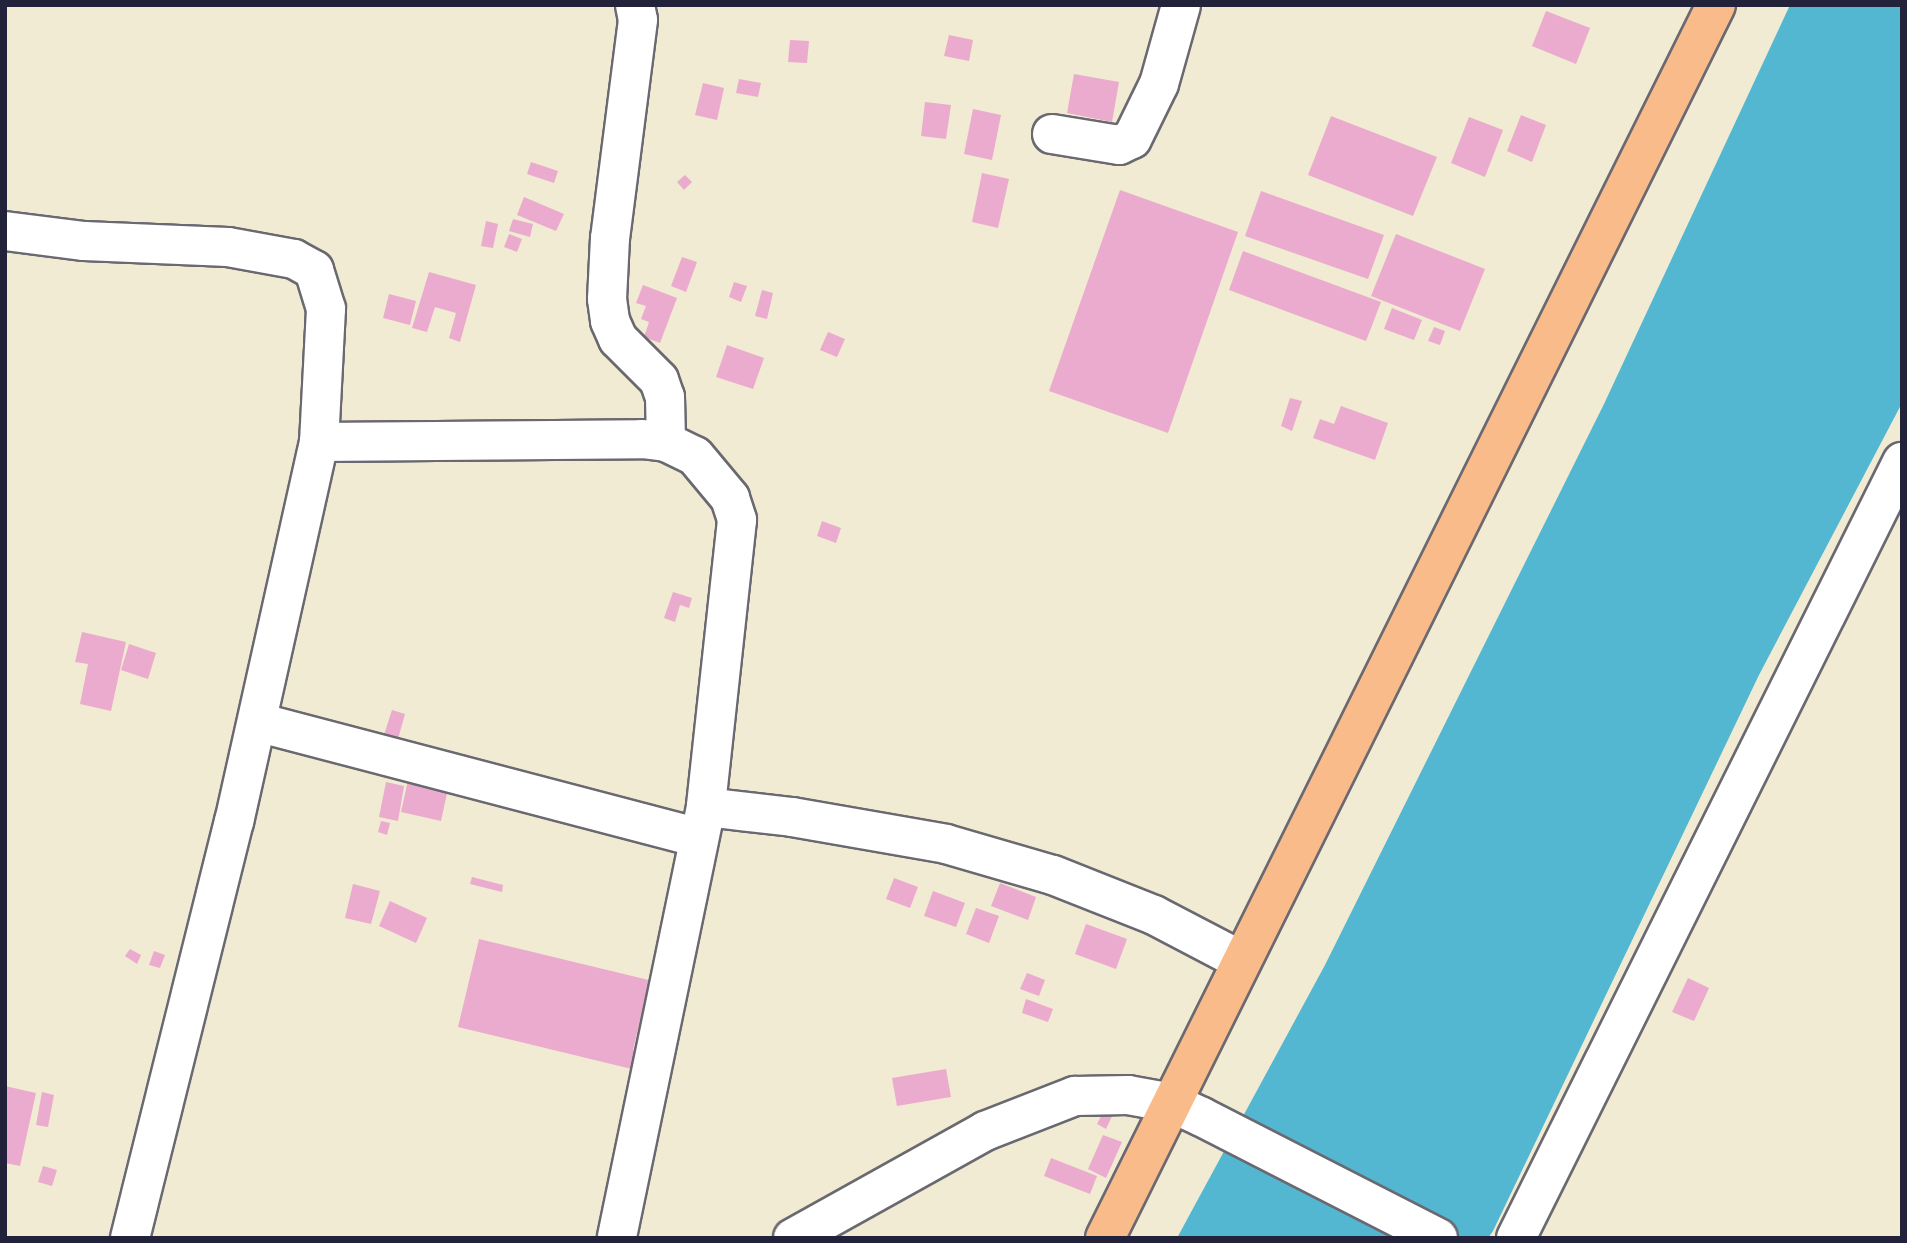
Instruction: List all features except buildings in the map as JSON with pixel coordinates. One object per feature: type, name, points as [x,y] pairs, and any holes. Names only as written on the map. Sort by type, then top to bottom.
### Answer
[{"type":"main road","points":[[1105,1238],[1187,1110],[1241,961],[1716,5]]},
{"type":"street","points":[[635,5],[638,20],[610,238],[607,299],[610,321],[618,339],[659,380],[665,397],[666,442]]},
{"type":"street","points":[[1052,134],[1119,145],[1132,139],[1159,84],[1181,5]]},
{"type":"street","points":[[5,230],[84,240],[228,247],[294,259],[314,270],[327,309],[319,442],[257,722],[130,1238]]},
{"type":"street","points":[[319,442],[666,442],[695,456],[720,482],[737,520],[702,822],[617,1238]]},
{"type":"street","points":[[1516,1238],[1902,461]]},
{"type":"street","points":[[257,722],[702,822],[792,817],[946,844],[1040,871],[1154,915],[1241,961]]},
{"type":"street","points":[[793,1238],[985,1131],[1075,1096],[1128,1095],[1187,1110],[1438,1238]]},
{"type":"water","points":[[1790,5],[1902,5],[1902,403],[1759,675],[1493,1231],[1488,1238],[1177,1238],[1325,965],[1604,404]]}]
